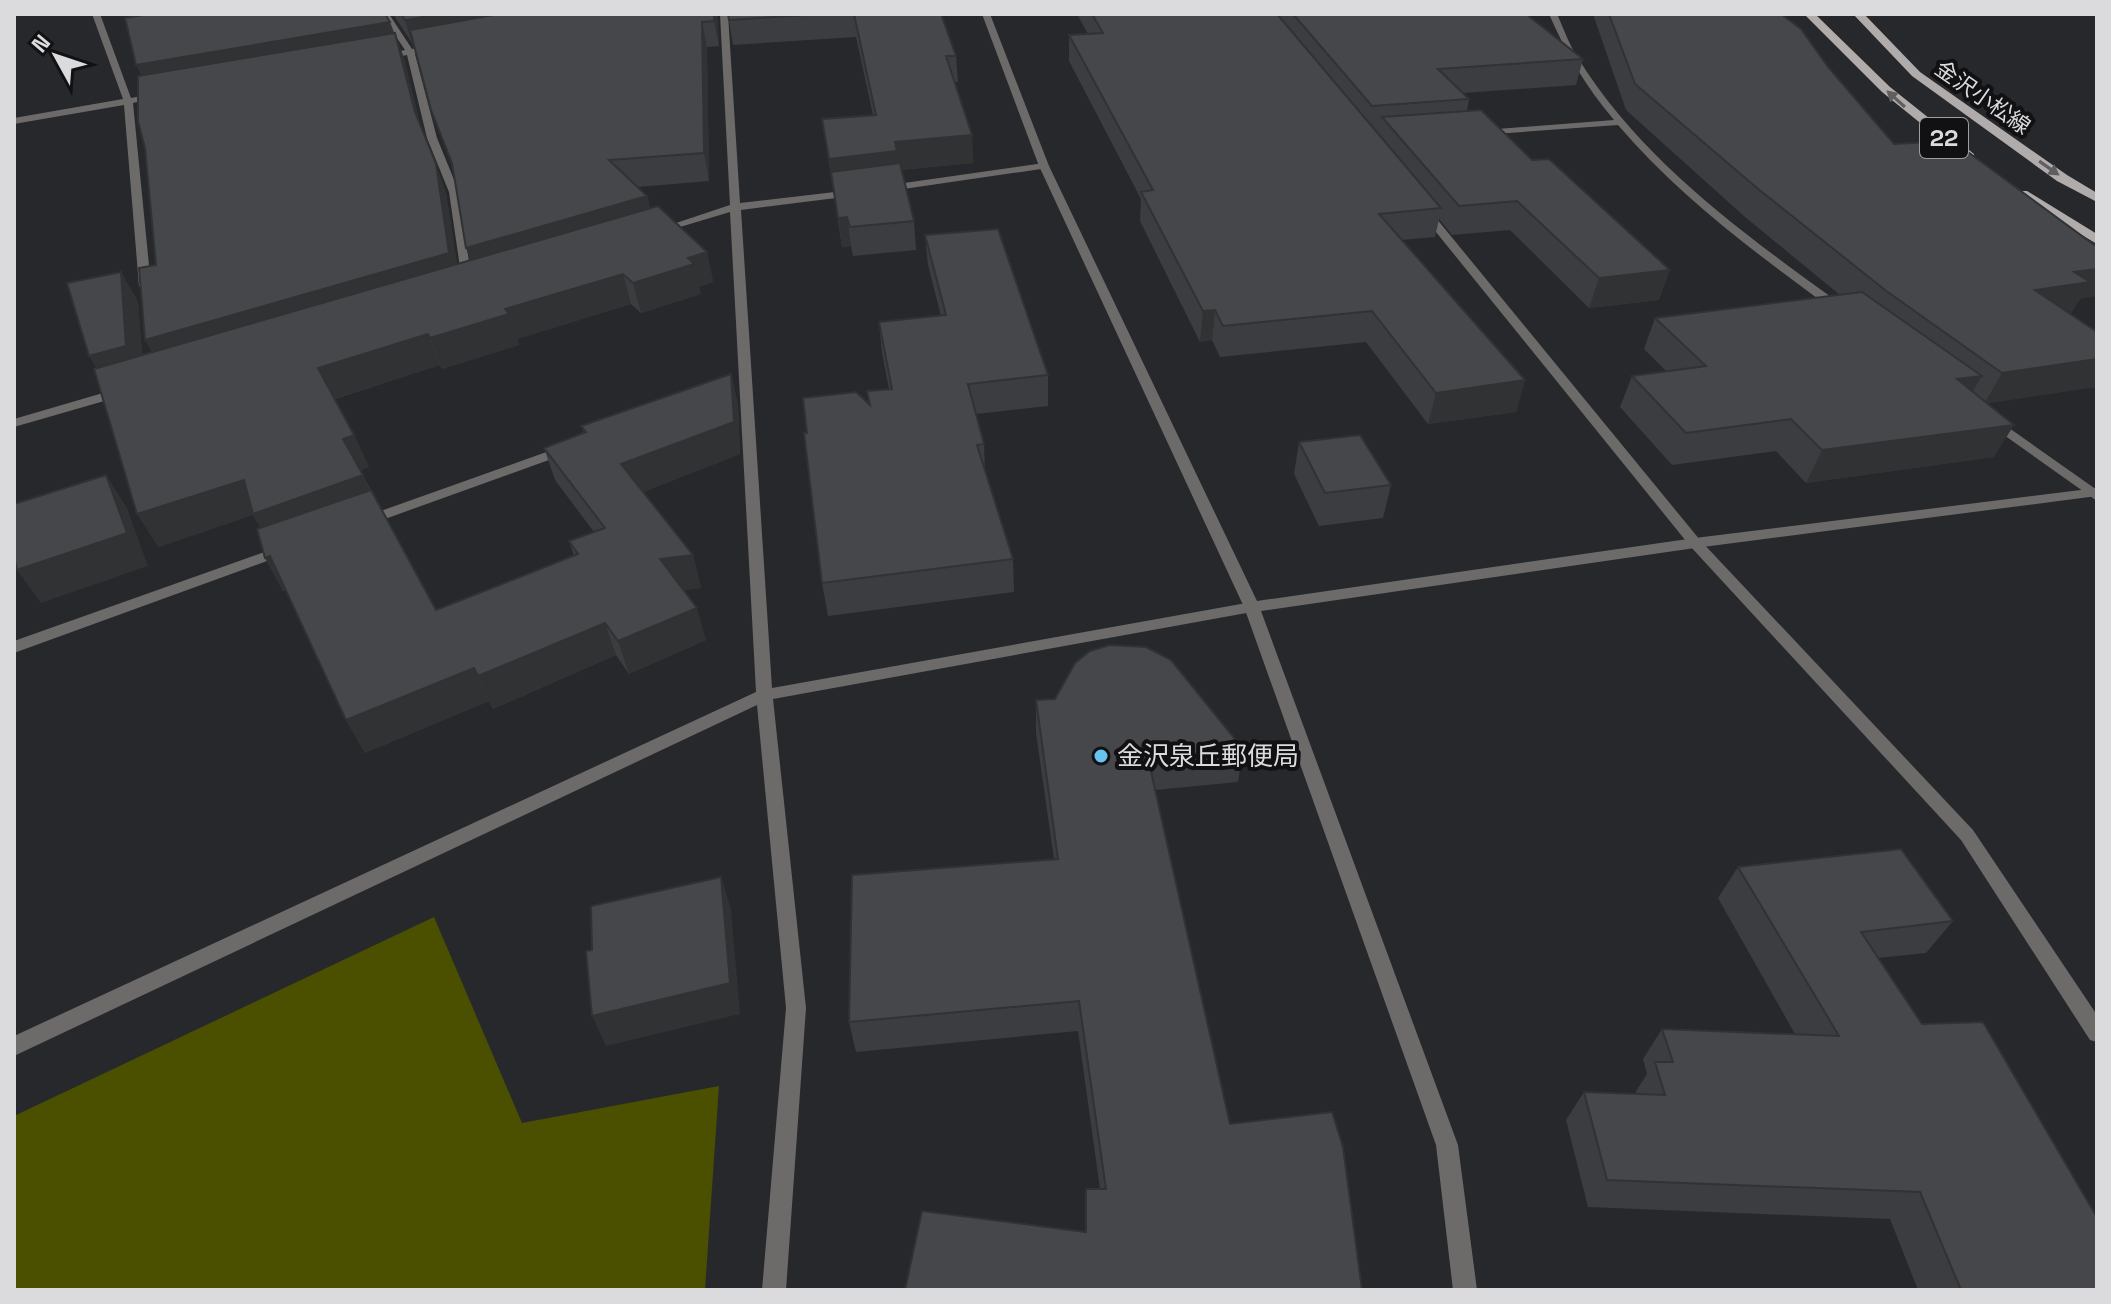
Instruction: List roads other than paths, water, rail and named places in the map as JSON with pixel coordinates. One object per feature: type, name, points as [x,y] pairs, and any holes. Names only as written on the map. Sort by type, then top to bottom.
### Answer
[{"type":"main road","name":"22","points":[[1809,14],[1855,64],[1918,119],[1982,166]]},
{"type":"main road","name":"金沢小松線","points":[[1858,14],[1916,74],[2062,178],[2097,198]]},
{"type":"main road","points":[[2008,184],[2097,240]]},
{"type":"street","points":[[96,14],[128,101],[147,304]]},
{"type":"street","points":[[385,14],[410,52],[432,138],[454,192],[469,288]]},
{"type":"street","points":[[724,14],[764,695],[796,1008],[774,1290]]},
{"type":"street","points":[[986,14],[1044,166],[1252,607],[1447,1145],[1465,1290]]},
{"type":"street","points":[[1553,14],[1565,47],[1620,122],[1694,197],[1854,319]]},
{"type":"street","points":[[378,58],[440,47]]},
{"type":"street","points":[[14,121],[175,93]]},
{"type":"street","points":[[1476,133],[1620,122]]},
{"type":"street","points":[[646,234],[736,207],[1044,166]]},
{"type":"street","points":[[1416,200],[1695,543],[1967,835],[2097,1032]]},
{"type":"street","points":[[454,293],[484,284]]},
{"type":"street","points":[[731,389],[746,384]]},
{"type":"street","points":[[14,423],[140,386]]},
{"type":"street","points":[[1978,410],[2094,494]]},
{"type":"street","points":[[358,524],[582,443]]},
{"type":"street","points":[[14,1046],[764,695],[1252,607],[1695,543],[2094,494]]},
{"type":"street","points":[[14,647],[298,545]]},
{"type":"place","name":"金沢泉丘郵便局","points":[[1101,756]]}]
